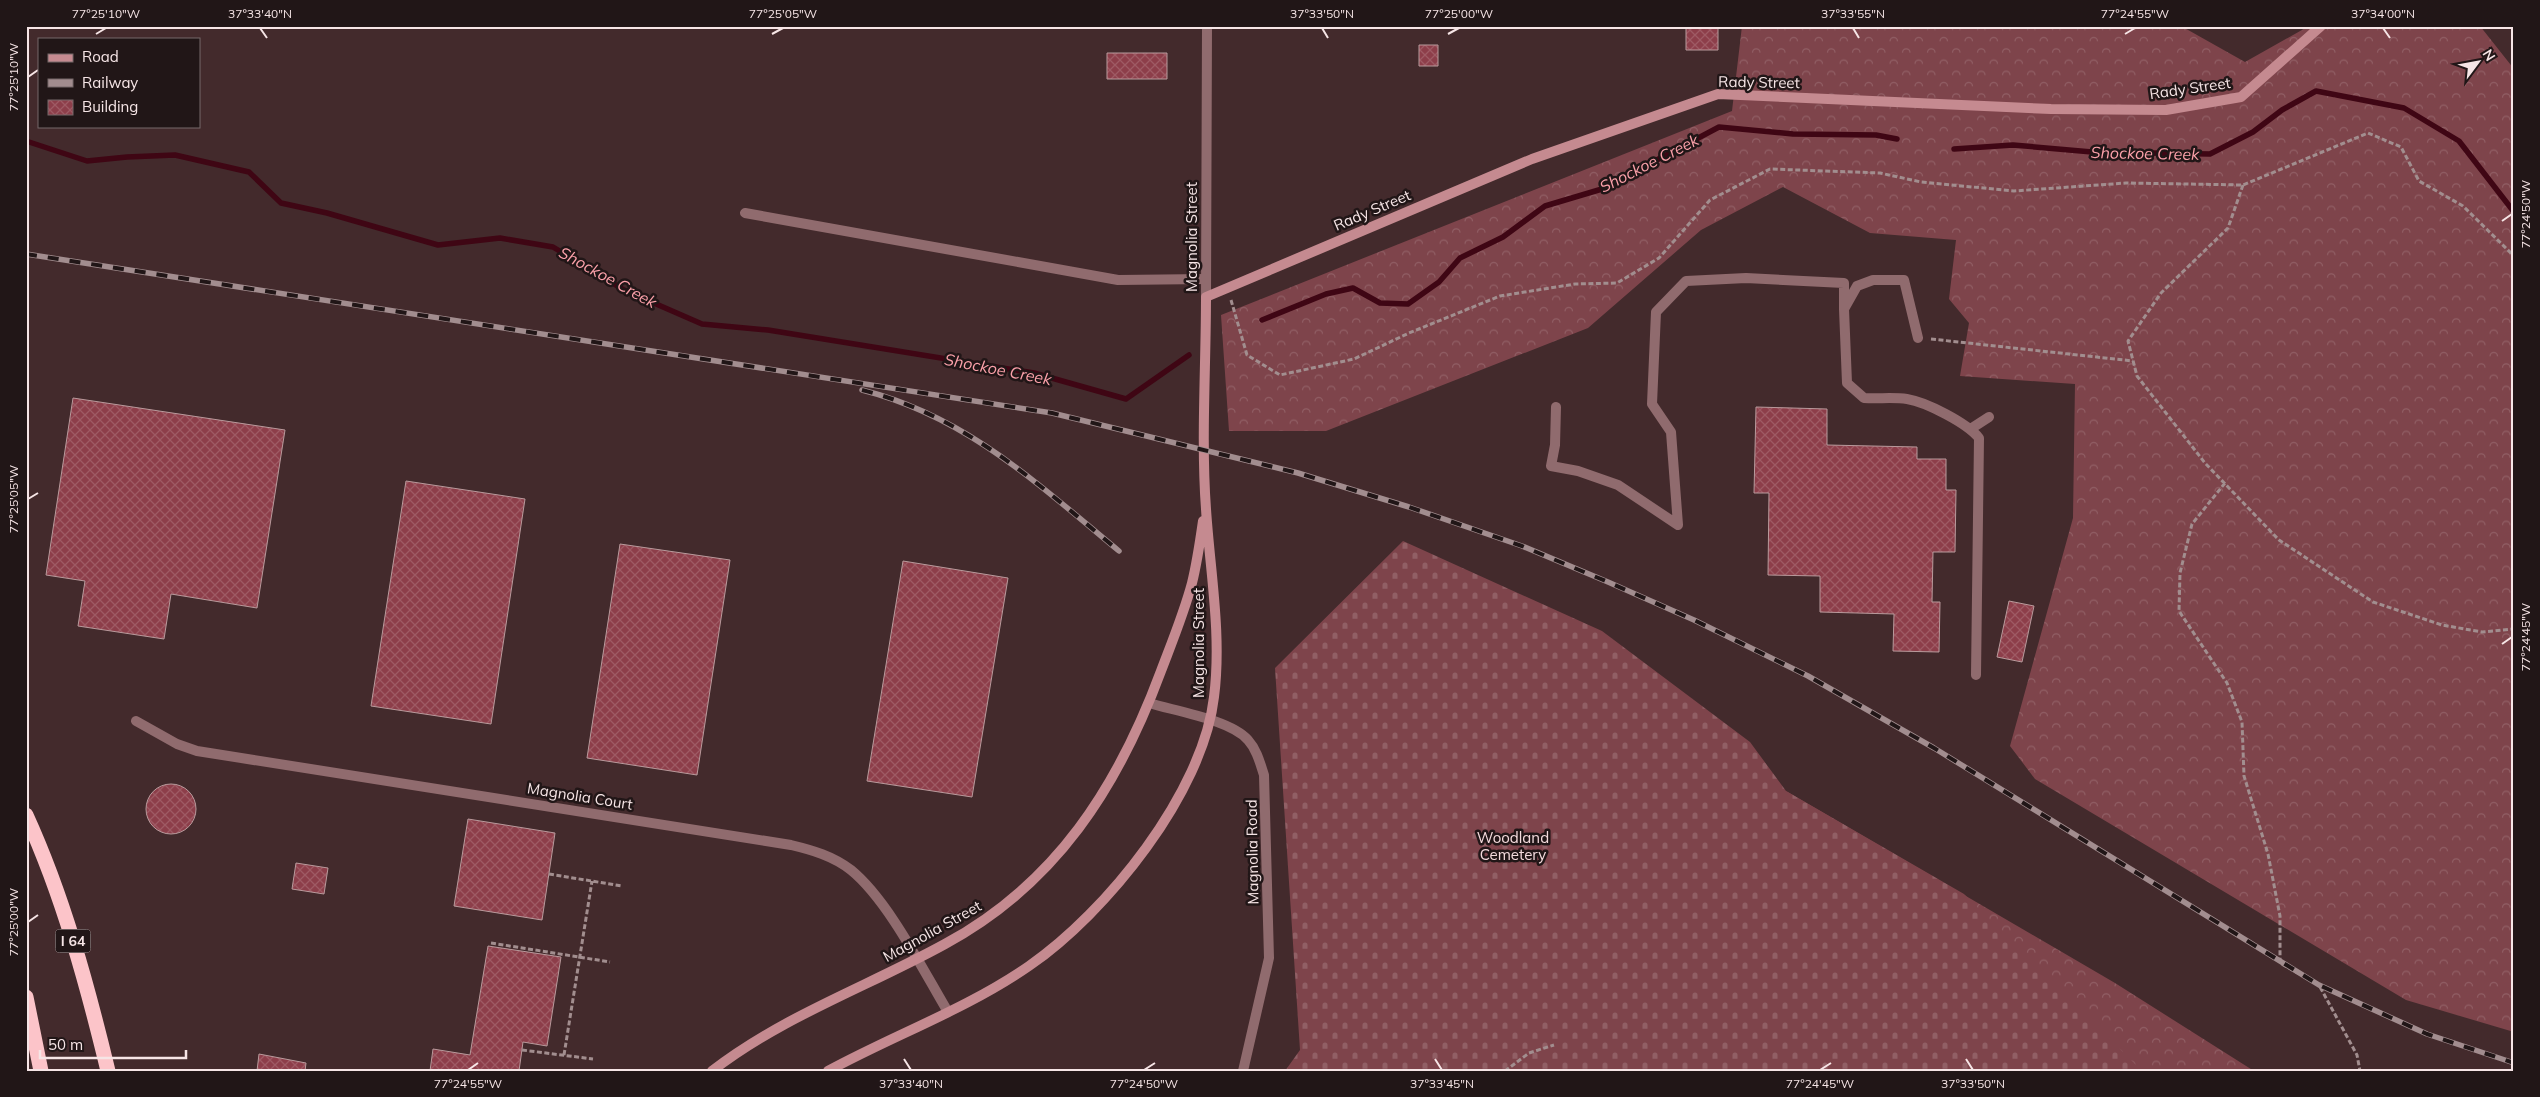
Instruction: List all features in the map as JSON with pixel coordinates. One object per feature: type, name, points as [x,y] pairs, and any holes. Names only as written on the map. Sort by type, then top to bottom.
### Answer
[{"type":"highway","name":"I 64","points":[[26,815],[41,848],[86,980],[108,1071]]},
{"type":"highway","points":[[26,997],[42,1071]]},
{"type":"main road","name":"Rady Street","points":[[1206,297],[1532,159],[1718,94],[2052,109],[2166,110],[2241,97],[2321,26]]},
{"type":"main road","name":"Magnolia Street","points":[[828,1071],[1002,984],[1031,965],[1082,923],[1105,899],[1148,846],[1186,782],[1209,720],[1216,679],[1213,576],[1206,508],[1206,297]]},
{"type":"main road","name":"Magnolia Street","points":[[712,1071],[781,1025],[916,959],[991,916],[1016,896],[1063,849],[1103,796],[1124,760],[1149,703],[1192,581],[1206,508]]},
{"type":"street","name":"Magnolia Street","points":[[1206,297],[1207,26]]},
{"type":"street","points":[[744,213],[1118,280],[1206,279]]},
{"type":"street","points":[[1556,408],[1555,445],[1551,466],[1578,471],[1618,485],[1678,525],[1671,432],[1652,404],[1656,312],[1686,281],[1746,278],[1844,283],[1847,383],[1864,398],[1906,399],[1919,402],[1972,428],[1979,438],[1976,675]]},
{"type":"street","points":[[1844,309],[1857,286],[1874,280],[1904,280],[1918,338]]},
{"type":"street","points":[[1972,428],[1989,417]]},
{"type":"street","name":"Magnolia Road","points":[[1149,703],[1234,729],[1249,741],[1258,756],[1264,775],[1269,958],[1243,1071]]},
{"type":"street","name":"Magnolia Court","points":[[136,721],[177,744],[197,751],[791,845],[823,853],[850,869],[873,891],[948,1012]]},
{"type":"path","points":[[1228,288],[1247,355],[1280,375],[1354,360],[1409,333],[1500,296],[1575,284],[1616,283],[1659,258],[1710,200],[1770,169],[1880,173],[1921,182],[2014,191],[2126,183],[2243,185],[2368,133],[2401,147],[2419,181],[2463,206],[2514,256]]},
{"type":"path","points":[[2243,185],[2228,228],[2160,293],[2128,341],[2137,376],[2205,464],[2279,540],[2373,602],[2442,625],[2482,632],[2514,629]]},
{"type":"path","points":[[1918,338],[2133,361]]},
{"type":"path","points":[[2225,483],[2192,524],[2180,573],[2179,611],[2227,683],[2242,722],[2244,776],[2268,854],[2280,916],[2280,962],[2319,985],[2357,1055],[2360,1071]]},
{"type":"path","points":[[549,874],[622,886]]},
{"type":"path","points":[[564,1056],[592,881]]},
{"type":"path","points":[[491,943],[610,962]]},
{"type":"path","points":[[1505,1071],[1529,1053],[1554,1045]]},
{"type":"path","points":[[522,1050],[593,1059]]},
{"type":"green space","points":[[1742,26],[2181,26],[2245,62],[2309,26],[2480,26],[2514,69],[2514,1032],[2406,1000],[2035,779],[2010,746],[2073,518],[2075,384],[1960,376],[1969,323],[1949,299],[1956,240],[1870,233],[1783,187],[1701,230],[1588,328],[1326,431],[1229,431],[1221,315],[1732,111]]},
{"type":"green space","name":"Woodland Cemetery","points":[[1403,541],[1602,631],[1750,742],[1786,791],[1964,894],[2142,1071],[1285,1071],[1300,1050],[1275,668]]},
{"type":"green space","points":[[1786,791],[2115,983],[2254,1071],[1914,1071]]},
{"type":"building","points":[[1686,26],[1718,26],[1718,50],[1686,50]]},
{"type":"building","points":[[1419,45],[1438,45],[1438,66],[1419,66]]},
{"type":"building","points":[[1107,53],[1167,53],[1167,79],[1107,79]]},
{"type":"building","points":[[73,398],[285,430],[257,608],[171,594],[164,639],[78,626],[85,581],[46,575]]},
{"type":"building","points":[[1756,407],[1827,409],[1827,445],[1917,447],[1917,459],[1946,459],[1946,490],[1956,490],[1955,552],[1933,552],[1932,602],[1940,602],[1939,652],[1893,651],[1894,614],[1820,612],[1820,576],[1768,575],[1769,493],[1754,493]]},
{"type":"building","points":[[406,481],[525,499],[491,724],[371,706]]},
{"type":"building","points":[[620,544],[730,560],[697,775],[587,758]]},
{"type":"building","points":[[903,561],[1008,578],[972,797],[867,781]]},
{"type":"building","points":[[2009,601],[2034,606],[2022,662],[1997,657]]},
{"type":"building","points":[[171,784],[180,786],[191,795],[196,809],[194,818],[185,829],[171,834],[162,832],[151,823],[146,809],[148,800],[157,789]]},
{"type":"building","points":[[468,819],[555,833],[542,920],[454,906]]},
{"type":"building","points":[[296,863],[328,868],[324,894],[292,889]]},
{"type":"building","points":[[488,946],[561,957],[547,1046],[523,1042],[519,1071],[430,1071],[433,1049],[470,1055]]},
{"type":"building","points":[[259,1054],[306,1063],[305,1071],[257,1071]]},
{"type":"waterway","name":"Shockoe Creek","points":[[1954,149],[2013,145],[2092,152],[2210,154],[2253,132],[2282,110],[2316,91],[2404,108],[2459,141],[2514,212]]},
{"type":"waterway","name":"Shockoe Creek","points":[[1262,320],[1326,294],[1353,288],[1380,303],[1408,304],[1439,282],[1460,258],[1503,237],[1545,206],[1602,189],[1719,127],[1793,134],[1876,135],[1897,139]]},
{"type":"waterway","name":"Shockoe Creek","points":[[26,141],[87,161],[175,155],[249,172],[281,203],[327,213],[438,245],[500,238],[553,247],[624,290],[702,324],[768,330],[1034,373],[1126,399],[1189,355]]},
{"type":"railway","points":[[26,254],[1052,413],[1298,473],[1409,507],[1522,546],[1608,582],[1694,620],[1808,676],[1934,748],[2319,985],[2427,1034],[2514,1063]]},
{"type":"railway","points":[[862,390],[900,402],[935,417],[968,435],[1030,478],[1119,551]]}]
